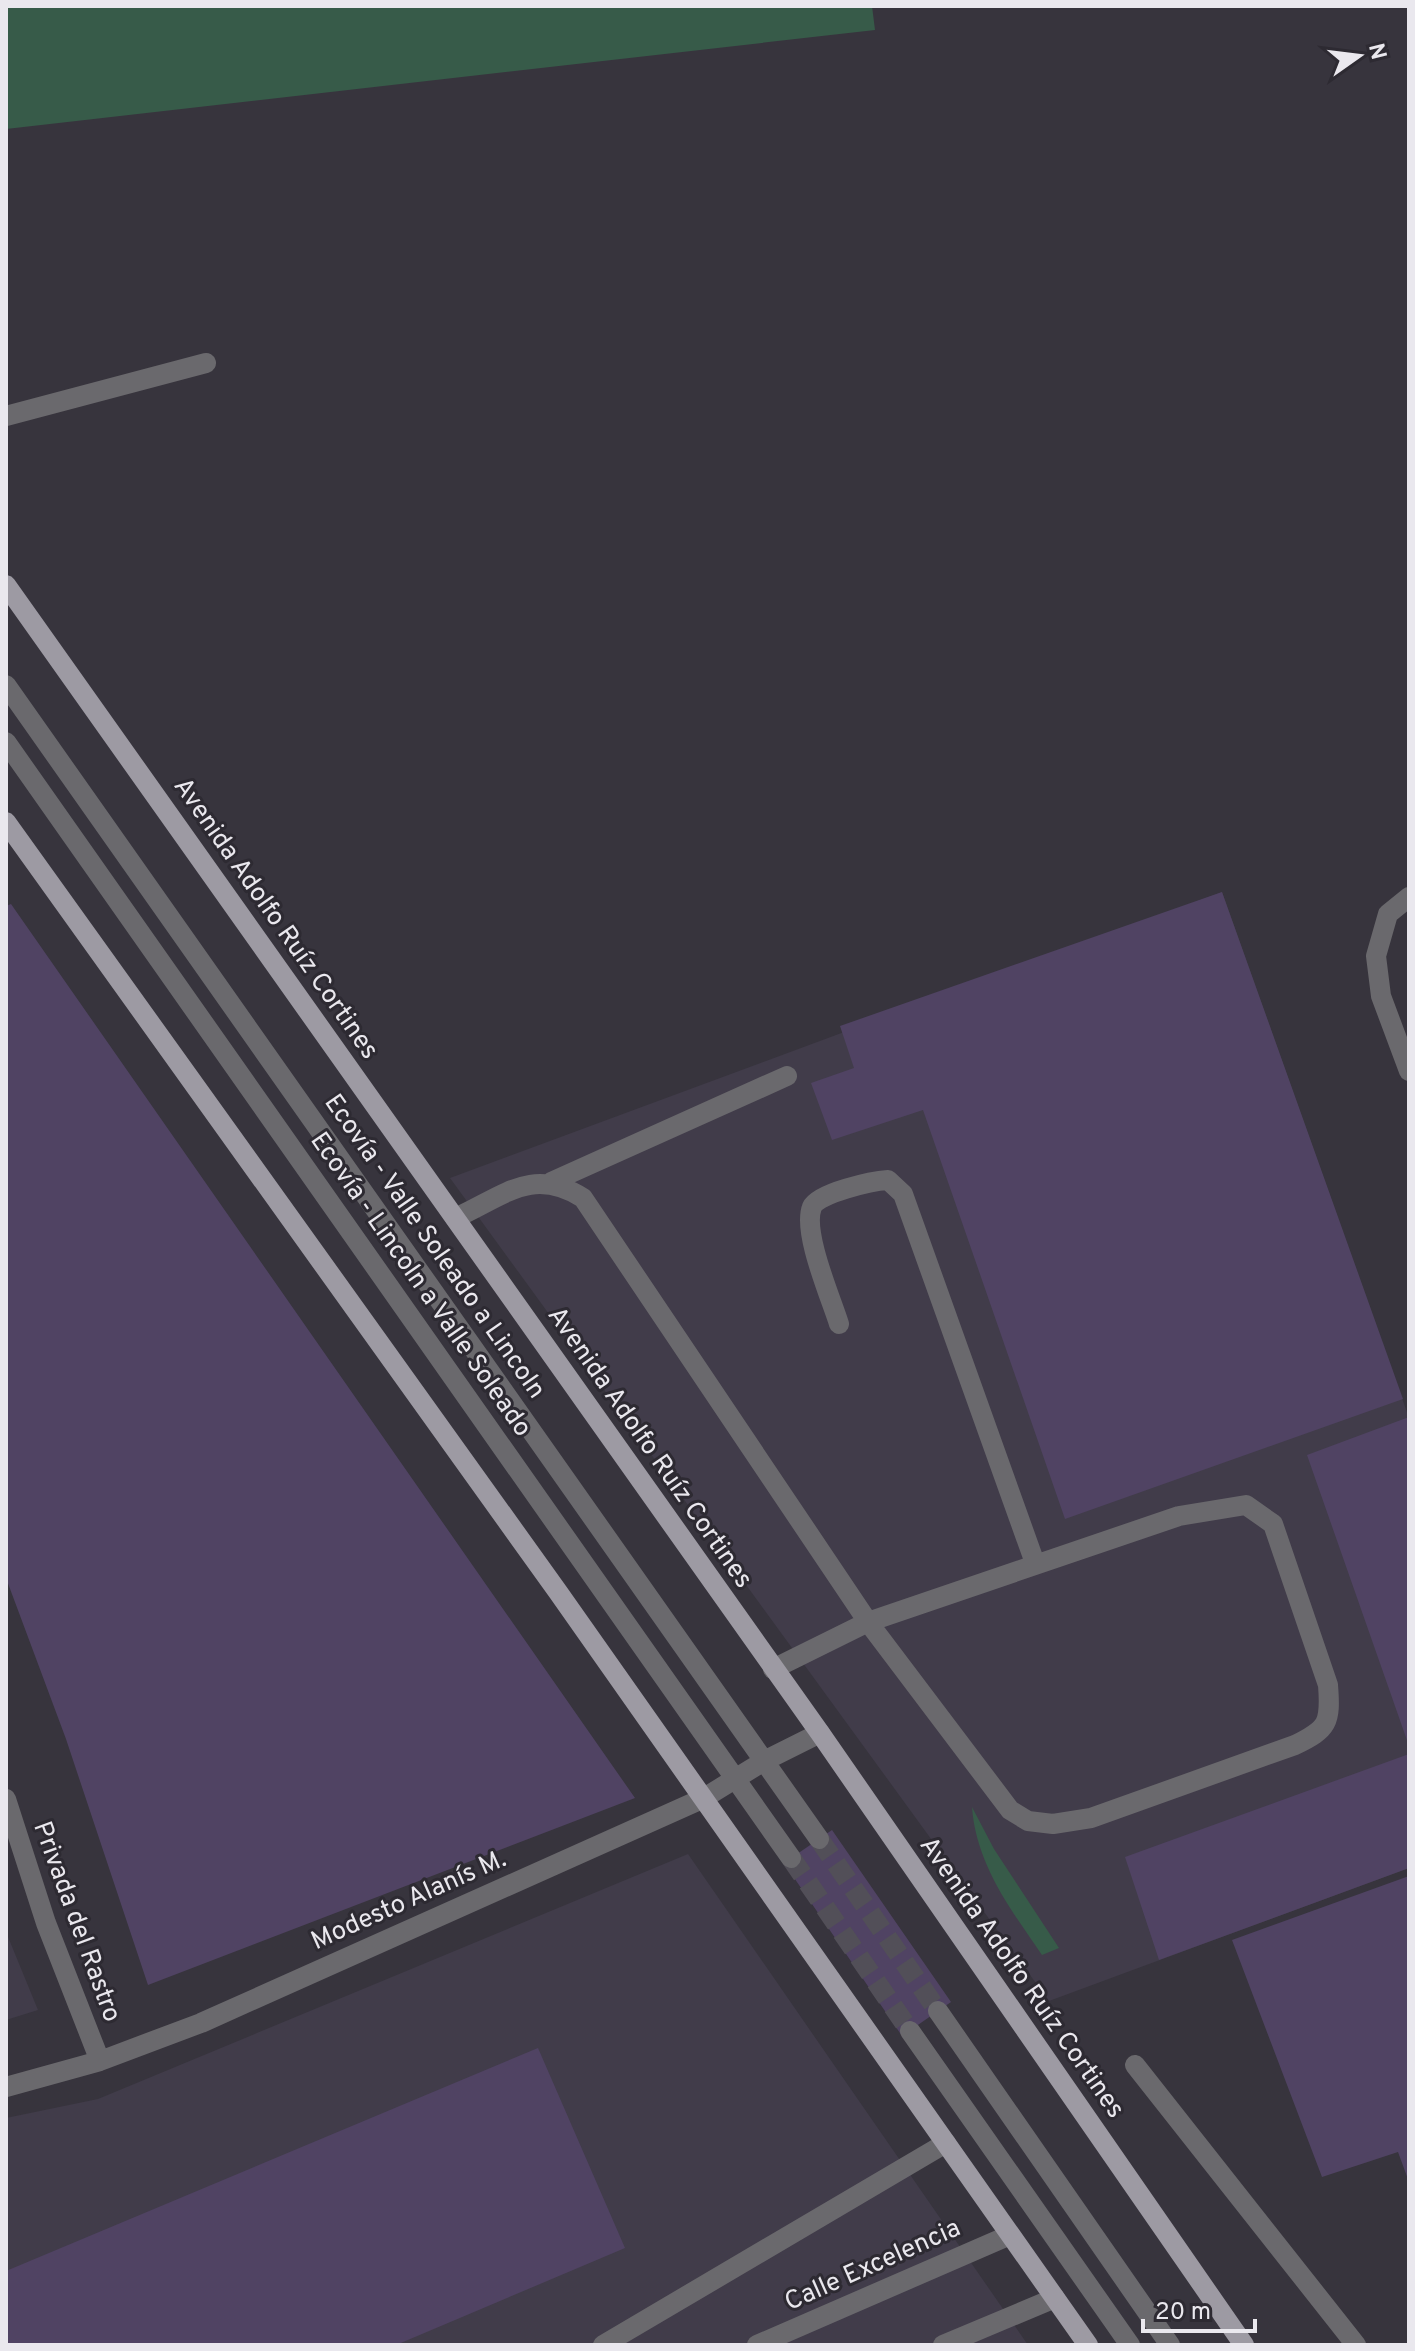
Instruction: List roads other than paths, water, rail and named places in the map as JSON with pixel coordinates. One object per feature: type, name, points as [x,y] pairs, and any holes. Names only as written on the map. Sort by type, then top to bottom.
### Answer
[{"type":"main road","name":"Avenida Adolfo Ruíz Cortines","points":[[6,585],[820,1733],[1244,2345]]},
{"type":"main road","points":[[6,822],[704,1798],[1088,2345]]},
{"type":"street","points":[[6,416],[206,363]]},
{"type":"street","name":"Ecovía - Valle Soleado a Lincoln","points":[[6,685],[819,1839]]},
{"type":"street","name":"Ecovía - Lincoln a Valle Soleado","points":[[6,742],[791,1858]]},
{"type":"street","points":[[1409,897],[1388,914],[1376,956],[1381,996],[1409,1071]]},
{"type":"street","points":[[455,1218],[535,1182],[551,1182],[787,1076]]},
{"type":"street","points":[[839,1324],[811,1235],[809,1218],[813,1204],[823,1197],[888,1180],[903,1194],[1035,1563]]},
{"type":"street","points":[[551,1182],[583,1198],[868,1622],[1010,1810],[1028,1821],[1053,1824],[1091,1818],[1295,1745],[1321,1732],[1331,1713],[1328,1685],[1273,1524],[1256,1510],[1235,1506],[1179,1516],[1035,1563],[868,1622],[773,1669]]},
{"type":"street","name":"Modesto Alanís M.","points":[[6,2087],[100,2061],[201,2023],[704,1798],[764,1761],[820,1733]]},
{"type":"street","name":"Privada del Rastro","points":[[6,1799],[46,1923],[100,2061]]},
{"type":"street","points":[[938,2011],[1170,2345]]},
{"type":"street","points":[[910,2031],[1130,2345]]},
{"type":"street","points":[[1135,2065],[1356,2345]]},
{"type":"street","points":[[603,2345],[946,2143]]},
{"type":"street","name":"Calle Excelencia","points":[[757,2345],[1010,2235]]},
{"type":"street","points":[[943,2345],[1055,2298]]},
{"type":"tunnel","points":[[819,1839],[938,2011]]},
{"type":"tunnel","points":[[791,1858],[910,2031]]}]
